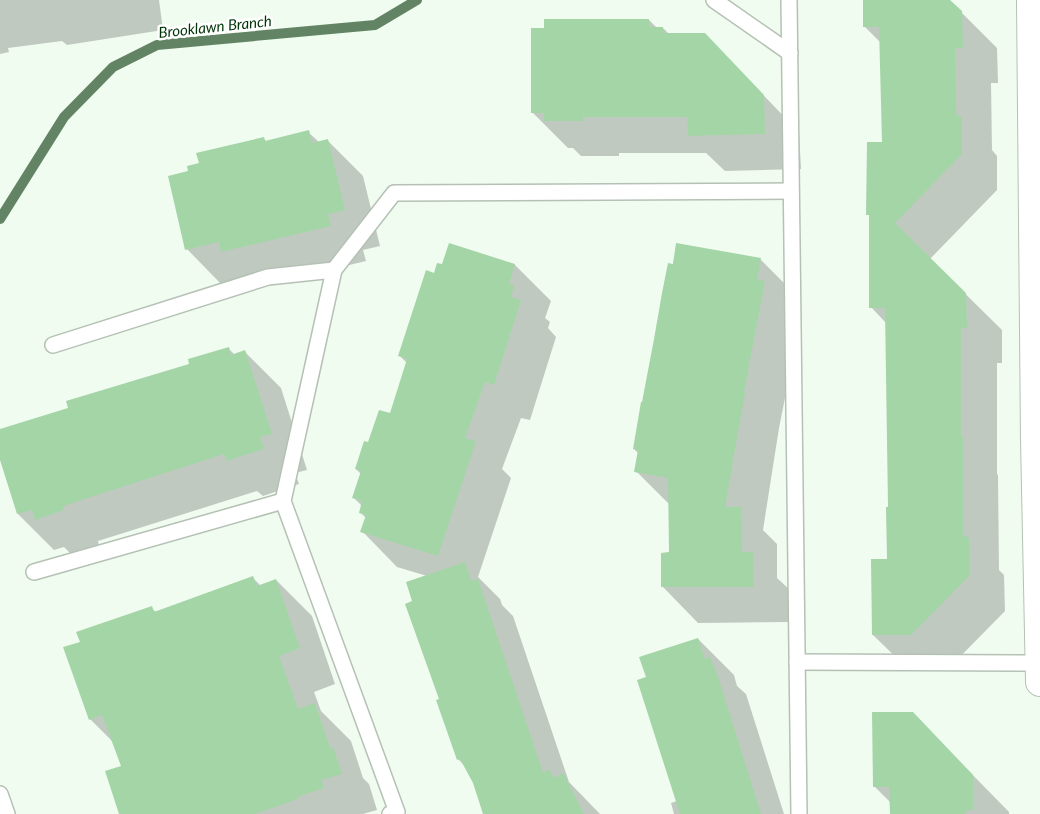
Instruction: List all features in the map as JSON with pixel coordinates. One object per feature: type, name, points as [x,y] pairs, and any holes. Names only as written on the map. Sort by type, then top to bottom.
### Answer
[{"type":"street","points":[[1031,0],[1036,193],[1040,682]]},
{"type":"lane","points":[[714,0],[790,52]]},
{"type":"lane","points":[[789,0],[799,814]]},
{"type":"lane","points":[[390,814],[397,812],[284,501],[334,270],[394,193],[791,191]]},
{"type":"lane","points":[[52,345],[268,277],[334,270]]},
{"type":"lane","points":[[34,572],[284,501]]},
{"type":"lane","points":[[797,662],[1040,663]]},
{"type":"lane","points":[[0,794],[6,814]]},
{"type":"building","points":[[863,0],[950,0],[962,11],[963,48],[955,48],[956,114],[962,118],[962,154],[895,223],[966,293],[967,328],[961,328],[961,438],[963,438],[963,535],[969,538],[970,575],[911,635],[872,635],[871,559],[887,559],[886,507],[888,507],[885,308],[869,308],[869,215],[866,215],[867,142],[882,142],[879,27],[863,27]]},
{"type":"building","points":[[544,19],[649,19],[649,27],[663,27],[663,33],[705,33],[764,95],[765,134],[688,136],[687,117],[583,117],[583,121],[544,121],[544,113],[531,113],[531,28],[544,28]]},
{"type":"building","points":[[309,130],[312,143],[328,139],[345,210],[328,214],[331,226],[221,252],[219,242],[185,250],[168,176],[188,171],[187,166],[199,163],[196,153],[264,137],[265,141]]},
{"type":"building","points":[[449,243],[515,264],[509,284],[514,286],[511,297],[521,300],[494,385],[485,382],[465,438],[476,441],[438,556],[360,532],[366,515],[359,513],[362,501],[352,498],[361,471],[355,469],[364,441],[368,442],[379,410],[390,413],[407,359],[398,356],[426,270],[434,273],[437,263],[442,264]]},
{"type":"building","points":[[676,243],[761,258],[757,280],[765,281],[725,507],[741,507],[742,552],[753,552],[754,587],[661,587],[661,553],[669,552],[668,478],[634,472],[638,450],[633,449],[641,402],[668,263],[673,264]]},
{"type":"building","points":[[229,347],[231,355],[245,350],[272,434],[260,437],[264,449],[226,461],[224,454],[63,506],[64,510],[35,520],[32,510],[17,514],[0,460],[0,429],[68,408],[66,401],[189,364],[188,359]]},
{"type":"building","points":[[465,562],[471,581],[478,579],[543,773],[549,769],[554,778],[563,773],[584,814],[483,814],[473,783],[460,759],[457,760],[436,700],[439,699],[405,604],[412,601],[406,582]]},
{"type":"building","points":[[253,576],[257,586],[276,579],[300,648],[279,656],[298,709],[315,703],[330,748],[333,747],[342,774],[321,780],[324,788],[255,814],[119,814],[105,771],[121,766],[102,715],[89,720],[63,647],[80,642],[76,632],[152,606],[154,612]]},
{"type":"building","points":[[698,638],[705,659],[710,657],[719,680],[761,814],[680,814],[637,680],[646,677],[639,657]]},
{"type":"building","points":[[872,712],[913,712],[973,775],[973,810],[966,810],[966,814],[890,814],[889,787],[873,787]]},
{"type":"waterway","name":"Brooklawn Branch","points":[[0,219],[64,117],[113,67],[157,45],[375,25],[417,0]]}]
